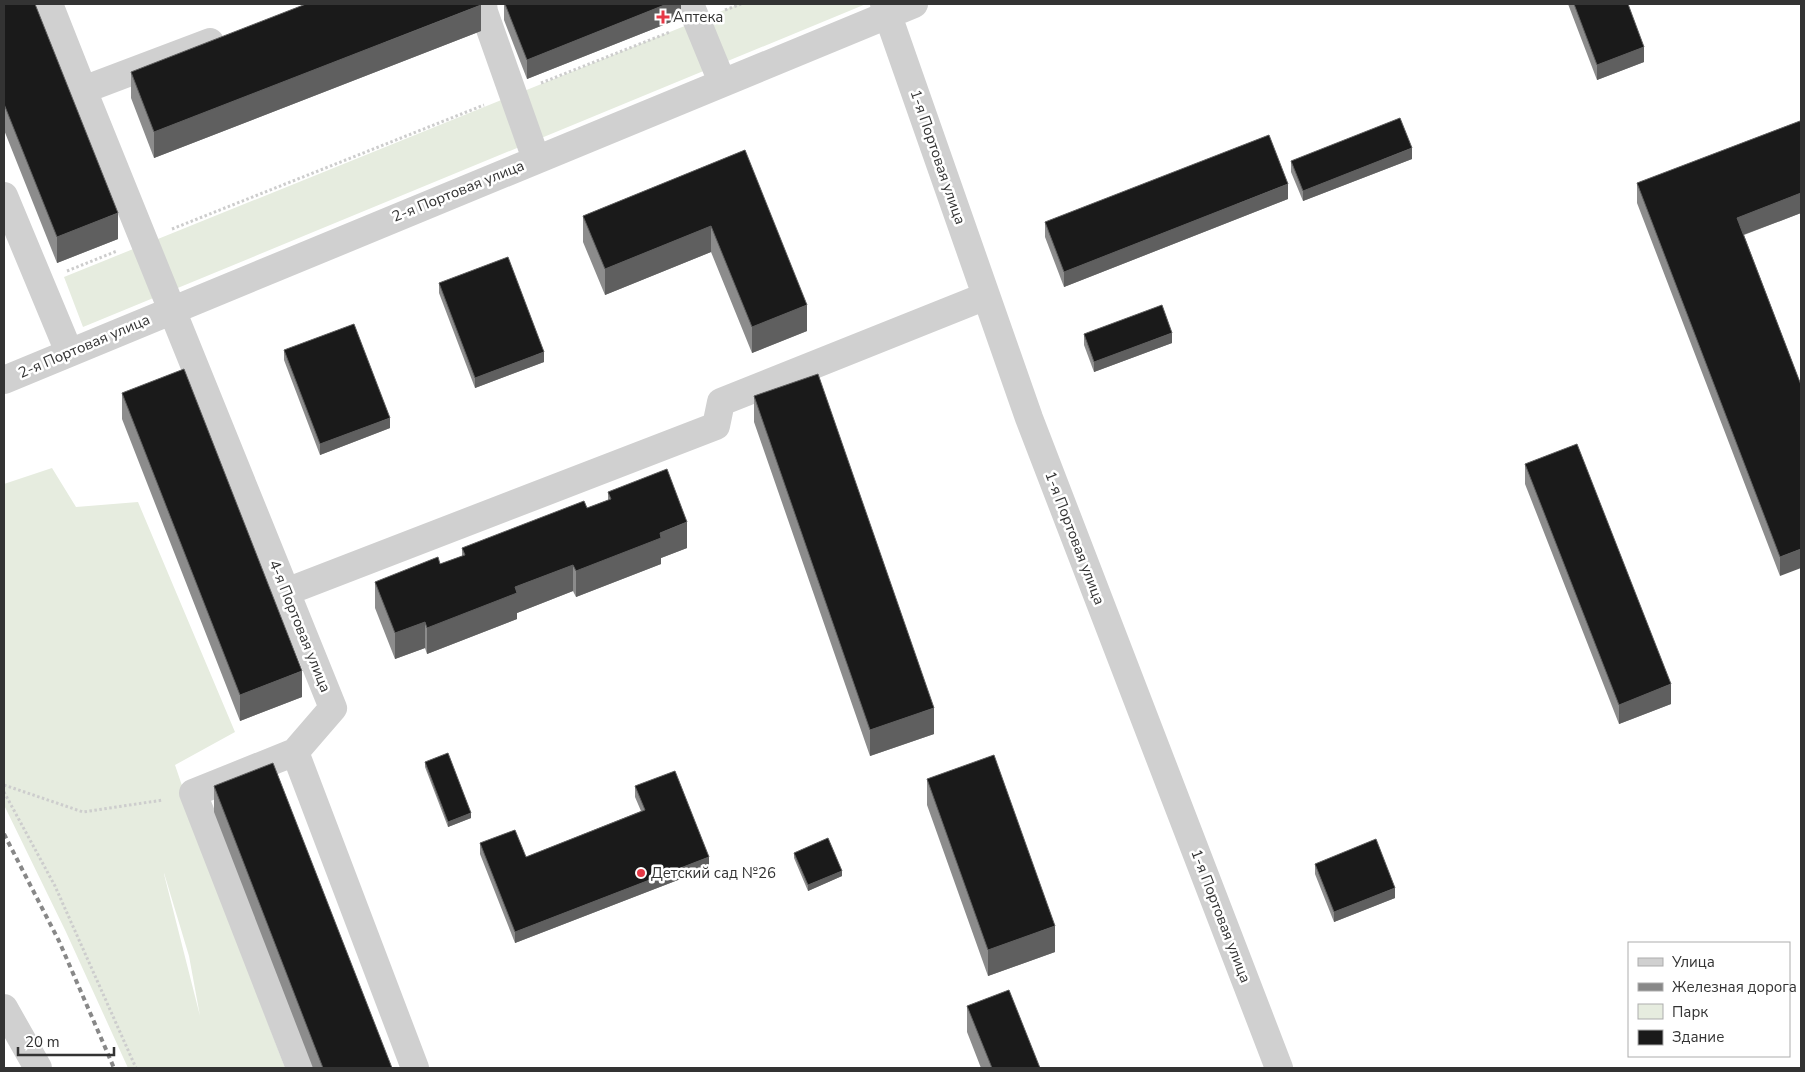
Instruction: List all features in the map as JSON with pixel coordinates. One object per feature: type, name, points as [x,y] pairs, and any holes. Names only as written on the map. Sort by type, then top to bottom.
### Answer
[{"type":"street","name":"4-я Портовая улица","points":[[48,4],[333,708],[295,752],[193,792]]},
{"type":"street","points":[[483,4],[484,12],[512,94],[536,159]]},
{"type":"street","name":"2-я Портовая улица","points":[[4,380],[722,82],[886,9],[914,4]]},
{"type":"street","name":"1-я Портовая улица","points":[[886,9],[1028,418],[1279,1068]]},
{"type":"street","points":[[693,13],[722,82]]},
{"type":"street","points":[[83,90],[229,35]]},
{"type":"street","points":[[4,196],[69,352]]},
{"type":"street","points":[[286,592],[716,426],[720,402],[986,296]]},
{"type":"street","points":[[295,752],[415,1068]]},
{"type":"street","points":[[193,792],[300,1068]]},
{"type":"street","points":[[4,1008],[38,1068]]},
{"type":"path","points":[[39,282],[512,94],[693,13],[741,4]]},
{"type":"path","points":[[4,785],[83,812],[152,803],[193,792]]},
{"type":"path","points":[[4,792],[55,886],[136,1068]]},
{"type":"green space","points":[[739,4],[866,4],[83,327],[64,277]]},
{"type":"green space","points":[[52,468],[76,507],[138,502],[235,732],[175,765],[214,880],[285,1068],[128,1068],[66,932],[4,805],[4,484]],"holes":[[[164,873],[189,956],[200,1016]]]},
{"type":"building","points":[[4,4],[35,4],[118,213],[57,237],[4,104]]},
{"type":"building","points":[[306,4],[481,5],[154,132],[131,72]]},
{"type":"building","points":[[505,4],[667,4],[527,60]]},
{"type":"building","points":[[1574,4],[1628,4],[1644,47],[1597,65]]},
{"type":"building","points":[[1400,118],[1412,148],[1303,191],[1291,161]]},
{"type":"building","points":[[1800,121],[1801,193],[1737,218],[1801,385],[1801,549],[1780,557],[1637,183]]},
{"type":"building","points":[[1269,135],[1288,184],[1064,272],[1045,222]]},
{"type":"building","points":[[745,150],[807,305],[752,327],[711,226],[605,269],[583,216]]},
{"type":"building","points":[[508,257],[544,352],[475,378],[439,283]]},
{"type":"building","points":[[1162,305],[1172,333],[1094,362],[1084,334]]},
{"type":"building","points":[[354,324],[390,418],[320,444],[284,350]]},
{"type":"building","points":[[184,369],[302,671],[240,695],[122,393]]},
{"type":"building","points":[[818,374],[934,708],[870,730],[754,396]]},
{"type":"building","points":[[1577,444],[1671,684],[1619,705],[1525,464]]},
{"type":"building","points":[[667,469],[687,522],[660,533],[661,538],[576,571],[573,565],[515,587],[517,593],[427,628],[425,622],[395,633],[375,582],[438,557],[440,564],[465,555],[462,548],[584,501],[587,508],[611,499],[608,492]]},
{"type":"building","points":[[448,753],[471,813],[448,822],[425,762]]},
{"type":"building","points":[[994,755],[1055,926],[988,950],[927,779]]},
{"type":"building","points":[[273,763],[392,1068],[323,1068],[214,786]]},
{"type":"building","points":[[675,771],[709,857],[515,932],[480,843],[515,830],[526,857],[645,810],[635,786]]},
{"type":"building","points":[[828,838],[842,871],[808,885],[794,853]]},
{"type":"building","points":[[1376,839],[1395,888],[1334,912],[1315,864]]},
{"type":"building","points":[[1009,990],[1040,1068],[992,1068],[967,1006]]},
{"type":"railway","points":[[4,834],[59,941],[114,1068]]},
{"type":"place","name":"Аптека","points":[[663,17]]},
{"type":"place","name":"Детский сад №26","points":[[641,873]]}]
